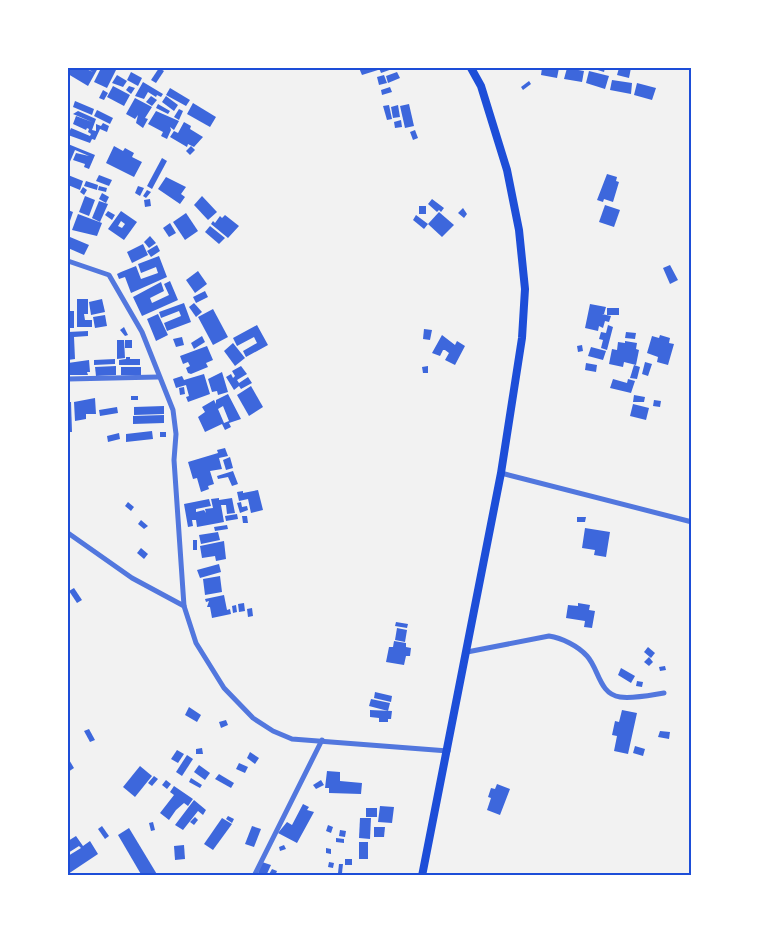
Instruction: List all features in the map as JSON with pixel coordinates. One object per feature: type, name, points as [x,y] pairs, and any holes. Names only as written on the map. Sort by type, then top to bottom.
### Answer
[{"type":"highway","points":[[422,876],[501,473],[522,338],[525,289],[519,230],[507,170],[481,86],[471,68]]},
{"type":"street","points":[[68,261],[109,275],[142,332],[158,377],[173,410],[176,434],[174,460],[184,606],[196,643],[224,688],[254,718],[273,731],[292,739],[448,751]]},
{"type":"street","points":[[68,379],[158,377]]},
{"type":"street","points":[[501,473],[692,522]]},
{"type":"street","points":[[68,533],[132,578],[184,606]]},
{"type":"street","points":[[467,652],[549,636],[560,637],[588,656],[602,684],[609,693],[620,697],[664,693]]},
{"type":"street","points":[[254,876],[322,740]]},
{"type":"building","points":[[68,68],[84,68],[93,72],[86,68],[98,68],[88,86],[68,74]]},
{"type":"building","points":[[101,68],[117,68],[107,88],[94,82]]},
{"type":"building","points":[[159,68],[164,71],[156,83],[151,80]]},
{"type":"building","points":[[359,68],[377,68],[378,70],[362,75]]},
{"type":"building","points":[[379,68],[395,68],[381,73]]},
{"type":"building","points":[[542,68],[559,68],[557,78],[541,75]]},
{"type":"building","points":[[567,68],[584,71],[582,82],[564,79]]},
{"type":"building","points":[[591,68],[605,68],[604,72]]},
{"type":"building","points":[[619,68],[631,68],[629,78],[617,75]]},
{"type":"building","points":[[589,71],[609,76],[605,89],[586,83]]},
{"type":"building","points":[[131,72],[142,78],[138,86],[127,80]]},
{"type":"building","points":[[397,72],[400,78],[388,83],[386,76]]},
{"type":"building","points":[[117,75],[127,81],[123,87],[112,83]]},
{"type":"building","points":[[384,75],[387,83],[379,85],[377,77]]},
{"type":"building","points":[[612,80],[632,83],[631,94],[610,90]]},
{"type":"building","points":[[529,81],[531,84],[523,90],[521,87]]},
{"type":"building","points":[[143,82],[163,94],[161,97],[157,95],[156,97],[148,92],[144,99],[135,96]]},
{"type":"building","points":[[637,83],[656,88],[652,100],[634,95]]},
{"type":"building","points":[[113,86],[130,95],[124,106],[107,97]]},
{"type":"building","points":[[129,86],[135,88],[131,94],[126,90]]},
{"type":"building","points":[[390,87],[392,92],[382,95],[381,90]]},
{"type":"building","points":[[170,88],[190,100],[186,106],[166,95]]},
{"type":"building","points":[[103,90],[108,93],[104,100],[99,98]]},
{"type":"building","points":[[151,96],[157,100],[152,106],[146,102]]},
{"type":"building","points":[[166,96],[178,105],[174,111],[162,102]]},
{"type":"building","points":[[135,98],[152,107],[145,118],[148,119],[143,128],[136,123],[138,115],[135,119],[126,114]]},
{"type":"building","points":[[75,101],[94,109],[92,115],[73,107]]},
{"type":"building","points":[[193,103],[216,117],[210,127],[187,114]]},
{"type":"building","points":[[158,104],[170,111],[168,114],[156,108]]},
{"type":"building","points":[[409,104],[414,126],[405,128],[400,106]]},
{"type":"building","points":[[389,105],[392,119],[387,120],[383,106]]},
{"type":"building","points":[[398,105],[400,117],[393,118],[391,107]]},
{"type":"building","points":[[179,109],[183,111],[179,120],[174,117]]},
{"type":"building","points":[[97,110],[113,118],[110,124],[94,116]]},
{"type":"building","points":[[78,111],[96,119],[92,130],[96,131],[96,124],[101,126],[103,123],[109,126],[107,132],[100,129],[95,140],[92,139],[90,143],[68,135],[71,128],[90,136],[91,134],[88,132],[89,129],[87,128],[86,130],[73,124],[76,116],[92,122],[73,114]]},
{"type":"building","points":[[156,111],[179,121],[174,130],[170,127],[171,130],[167,139],[161,136],[163,132],[148,124]]},
{"type":"building","points":[[401,120],[402,127],[395,128],[394,122]]},
{"type":"building","points":[[184,122],[191,126],[190,129],[203,137],[194,147],[188,144],[187,147],[170,137],[174,131],[178,133]]},
{"type":"building","points":[[415,130],[418,138],[413,140],[410,132]]},
{"type":"building","points":[[68,144],[95,155],[89,169],[84,167],[85,164],[73,160],[76,153],[89,156],[75,150],[68,163]]},
{"type":"building","points":[[114,146],[123,151],[125,148],[134,153],[132,157],[142,162],[134,177],[106,163]]},
{"type":"building","points":[[191,146],[195,150],[190,155],[186,151]]},
{"type":"building","points":[[162,158],[167,161],[152,189],[147,186]]},
{"type":"building","points":[[607,174],[617,177],[616,181],[619,182],[613,202],[604,199],[603,202],[597,200]]},
{"type":"building","points":[[68,175],[83,181],[80,190],[68,185]]},
{"type":"building","points":[[99,175],[112,180],[109,186],[96,181]]},
{"type":"building","points":[[166,177],[186,187],[181,194],[185,197],[180,204],[158,189]]},
{"type":"building","points":[[86,181],[98,185],[97,190],[84,186]]},
{"type":"building","points":[[99,186],[107,188],[106,192],[98,190]]},
{"type":"building","points":[[138,186],[144,188],[140,196],[135,193]]},
{"type":"building","points":[[83,187],[87,190],[84,195],[80,192]]},
{"type":"building","points":[[147,190],[151,192],[146,198],[143,196]]},
{"type":"building","points":[[102,193],[109,197],[106,203],[99,199]]},
{"type":"building","points":[[85,196],[95,200],[89,216],[79,212]]},
{"type":"building","points":[[202,196],[217,212],[208,220],[194,205]]},
{"type":"building","points":[[150,199],[151,206],[145,207],[144,200]]},
{"type":"building","points":[[432,199],[444,208],[441,212],[439,210],[437,212],[428,204]]},
{"type":"building","points":[[99,201],[108,204],[100,222],[92,218]]},
{"type":"building","points":[[605,205],[620,210],[614,227],[599,222]]},
{"type":"building","points":[[419,206],[426,206],[426,214],[419,214]]},
{"type":"building","points":[[463,208],[467,214],[464,218],[458,213]]},
{"type":"building","points":[[68,210],[73,212],[68,227]]},
{"type":"building","points":[[108,211],[115,215],[112,220],[105,215]]},
{"type":"building","points":[[121,211],[137,222],[124,240],[108,229]],"holes":[[[121,221],[125,224],[122,228],[118,226]]]},
{"type":"building","points":[[439,212],[454,225],[442,237],[428,224]]},
{"type":"building","points":[[186,213],[198,231],[185,240],[173,222]]},
{"type":"building","points":[[78,214],[102,223],[97,236],[72,230]]},
{"type":"building","points":[[225,215],[239,226],[228,238],[211,224],[213,221],[215,223],[220,216],[222,218]]},
{"type":"building","points":[[416,215],[428,224],[424,229],[413,220]]},
{"type":"building","points":[[170,223],[176,233],[169,237],[163,228]]},
{"type":"building","points":[[210,226],[225,238],[219,244],[205,232]]},
{"type":"building","points":[[150,236],[156,243],[149,248],[144,242]]},
{"type":"building","points":[[70,237],[89,245],[84,255],[68,248]]},
{"type":"building","points":[[143,244],[148,255],[132,263],[127,252]]},
{"type":"building","points":[[157,245],[160,251],[151,257],[147,251]]},
{"type":"building","points":[[159,256],[167,277],[131,293],[125,277],[119,279],[117,274],[136,266],[141,279],[158,273],[156,267],[141,273],[138,264]]},
{"type":"building","points":[[670,265],[678,280],[670,284],[663,268]]},
{"type":"building","points":[[198,271],[207,284],[195,293],[186,280]]},
{"type":"building","points":[[170,281],[178,300],[142,316],[133,297],[161,282],[164,291],[150,298],[152,303],[169,295],[164,284]]},
{"type":"building","points":[[205,291],[208,297],[196,303],[193,297]]},
{"type":"building","points":[[77,299],[88,299],[88,314],[84,314],[85,320],[92,320],[92,327],[77,327]]},
{"type":"building","points":[[102,299],[105,312],[91,315],[89,302]]},
{"type":"building","points":[[184,303],[191,322],[167,331],[164,323],[181,316],[179,311],[161,318],[159,312]]},
{"type":"building","points":[[194,303],[202,312],[196,317],[189,307]]},
{"type":"building","points":[[590,304],[606,307],[604,314],[602,314],[611,316],[609,322],[605,321],[603,328],[599,326],[598,331],[585,328]]},
{"type":"building","points":[[607,308],[619,308],[619,315],[607,315]]},
{"type":"building","points":[[213,309],[228,337],[213,345],[198,317]]},
{"type":"building","points":[[68,311],[74,311],[74,328],[68,328]]},
{"type":"building","points":[[158,314],[168,335],[156,341],[147,319]]},
{"type":"building","points":[[105,315],[107,326],[95,328],[93,317]]},
{"type":"building","points":[[257,325],[268,345],[246,357],[243,351],[257,343],[254,337],[237,346],[233,338]]},
{"type":"building","points":[[608,325],[613,327],[607,350],[601,348],[603,340],[599,339],[601,332],[606,333]]},
{"type":"building","points":[[124,327],[128,335],[125,336],[120,330]]},
{"type":"building","points":[[424,329],[432,330],[430,340],[423,339]]},
{"type":"building","points":[[88,331],[88,336],[74,337],[75,359],[68,360],[68,332]]},
{"type":"building","points":[[626,332],[636,333],[635,339],[625,338]]},
{"type":"building","points":[[442,335],[455,345],[457,341],[465,346],[455,365],[445,360],[449,353],[445,350],[443,350],[440,356],[432,353]]},
{"type":"building","points":[[660,335],[670,338],[669,343],[674,344],[668,365],[657,362],[658,357],[647,353],[652,336],[659,338]]},
{"type":"building","points":[[202,336],[205,342],[194,349],[191,343]]},
{"type":"building","points":[[182,337],[184,345],[176,347],[173,339]]},
{"type":"building","points":[[117,340],[124,340],[125,358],[117,359]]},
{"type":"building","points":[[125,340],[132,340],[132,348],[125,348]]},
{"type":"building","points":[[625,341],[637,343],[636,349],[639,350],[636,365],[624,362],[623,367],[609,364],[612,349],[617,350],[618,342],[625,343]]},
{"type":"building","points":[[233,343],[245,358],[235,366],[224,351]]},
{"type":"building","points":[[582,345],[583,351],[578,352],[577,346]]},
{"type":"building","points":[[207,346],[213,360],[206,363],[208,367],[191,374],[188,373],[186,368],[190,366],[188,362],[183,364],[180,356]]},
{"type":"building","points":[[591,347],[606,351],[603,360],[588,356]]},
{"type":"building","points":[[126,357],[140,359],[140,365],[119,365],[119,360],[126,359]]},
{"type":"building","points":[[115,359],[115,364],[94,365],[94,360]]},
{"type":"building","points":[[89,360],[90,372],[87,372],[88,375],[69,375],[68,363]]},
{"type":"building","points":[[645,362],[652,364],[648,376],[642,374]]},
{"type":"building","points":[[586,363],[597,365],[596,372],[585,370]]},
{"type":"building","points":[[634,365],[640,367],[637,379],[630,378]]},
{"type":"building","points":[[116,366],[116,375],[96,376],[95,367]]},
{"type":"building","points":[[241,366],[247,374],[237,380],[239,383],[248,377],[252,383],[241,389],[239,386],[234,390],[226,377],[231,374],[233,378],[235,376],[232,371]]},
{"type":"building","points":[[428,366],[428,373],[423,373],[422,367]]},
{"type":"building","points":[[121,367],[141,367],[141,375],[121,375]]},
{"type":"building","points":[[222,372],[228,392],[218,395],[217,391],[212,392],[208,379]]},
{"type":"building","points":[[204,374],[210,394],[188,402],[186,397],[189,396],[186,385],[176,388],[173,379],[182,376],[184,380]]},
{"type":"building","points":[[613,379],[627,383],[628,379],[635,381],[631,393],[610,388]]},
{"type":"building","points":[[251,386],[263,407],[249,416],[237,395]]},
{"type":"building","points":[[184,387],[185,394],[180,395],[179,388]]},
{"type":"building","points":[[228,394],[241,419],[229,423],[231,427],[225,430],[222,424],[205,432],[198,417],[205,412],[202,407],[214,400],[216,404],[216,400]],"holes":[[[223,406],[229,421],[224,423],[218,409]]]},
{"type":"building","points":[[634,395],[645,397],[644,402],[633,402]]},
{"type":"building","points":[[131,396],[138,396],[138,400],[131,400]]},
{"type":"building","points":[[95,398],[96,414],[86,414],[86,419],[75,421],[74,402]]},
{"type":"building","points":[[654,400],[661,401],[660,407],[653,406]]},
{"type":"building","points":[[68,402],[71,402],[72,432],[68,432]]},
{"type":"building","points":[[633,404],[649,408],[646,420],[630,416]]},
{"type":"building","points":[[164,406],[164,414],[134,415],[134,407]]},
{"type":"building","points":[[117,407],[118,413],[100,416],[99,410]]},
{"type":"building","points":[[164,415],[164,423],[133,424],[133,416]]},
{"type":"building","points":[[152,431],[153,439],[126,442],[126,434]]},
{"type":"building","points":[[160,432],[166,432],[166,437],[160,437]]},
{"type":"building","points":[[119,433],[120,439],[108,442],[107,436]]},
{"type":"building","points":[[225,448],[228,456],[219,458],[222,469],[210,471],[214,484],[208,486],[209,489],[201,492],[197,478],[193,479],[188,462],[218,453],[217,450]]},
{"type":"building","points":[[230,457],[233,468],[226,470],[223,460]]},
{"type":"building","points":[[233,471],[238,484],[232,486],[228,477],[218,479],[217,476]]},
{"type":"building","points":[[258,490],[263,510],[251,513],[248,499],[239,501],[237,492],[243,491],[243,493]]},
{"type":"building","points":[[219,498],[219,500],[232,498],[235,513],[227,514],[226,505],[221,505],[224,522],[197,527],[196,520],[192,520],[193,526],[188,527],[184,504],[209,499],[211,506],[196,509],[196,512],[204,510],[206,513],[205,509],[213,508],[211,499]]},
{"type":"building","points":[[128,502],[134,507],[131,511],[125,506]]},
{"type":"building","points":[[241,502],[242,507],[247,506],[248,510],[240,513],[237,503]]},
{"type":"building","points":[[237,514],[238,519],[226,521],[225,516]]},
{"type":"building","points":[[242,516],[247,516],[248,523],[243,523]]},
{"type":"building","points":[[577,517],[586,517],[585,522],[577,522]]},
{"type":"building","points":[[141,520],[148,526],[144,529],[138,524]]},
{"type":"building","points":[[227,525],[228,529],[215,531],[214,527]]},
{"type":"building","points":[[585,528],[610,532],[606,557],[594,555],[595,550],[582,548]]},
{"type":"building","points":[[218,532],[220,540],[201,544],[199,535]]},
{"type":"building","points":[[193,540],[197,540],[197,550],[193,550]]},
{"type":"building","points":[[224,541],[226,559],[216,561],[215,556],[202,558],[200,546]]},
{"type":"building","points":[[141,548],[148,554],[144,559],[137,553]]},
{"type":"building","points":[[219,564],[221,572],[200,578],[197,570]]},
{"type":"building","points":[[220,576],[222,592],[205,595],[203,579]]},
{"type":"building","points":[[74,588],[82,600],[77,603],[69,591]]},
{"type":"building","points":[[224,595],[227,610],[230,609],[231,614],[212,618],[210,607],[207,607],[209,601],[206,602],[205,599]]},
{"type":"building","points":[[244,603],[245,611],[239,612],[238,604]]},
{"type":"building","points":[[578,603],[590,605],[589,610],[595,611],[592,628],[584,627],[585,621],[566,618],[568,605],[578,606]]},
{"type":"building","points":[[236,605],[237,612],[233,613],[232,606]]},
{"type":"building","points":[[252,608],[253,616],[248,617],[247,609]]},
{"type":"building","points":[[396,622],[408,624],[407,628],[395,626]]},
{"type":"building","points":[[397,628],[407,630],[405,642],[395,640]]},
{"type":"building","points":[[394,641],[406,643],[406,647],[411,648],[410,656],[406,656],[404,665],[386,662],[389,647],[393,647]]},
{"type":"building","points":[[648,647],[655,653],[651,658],[644,652]]},
{"type":"building","points":[[649,657],[653,662],[649,666],[644,662]]},
{"type":"building","points":[[665,666],[666,670],[660,671],[659,667]]},
{"type":"building","points":[[621,668],[635,676],[631,683],[618,675]]},
{"type":"building","points":[[637,681],[643,682],[642,687],[636,686]]},
{"type":"building","points":[[375,692],[392,696],[391,702],[374,698]]},
{"type":"building","points":[[371,699],[390,703],[388,711],[369,706]]},
{"type":"building","points":[[189,707],[201,715],[197,722],[185,715]]},
{"type":"building","points":[[370,710],[392,711],[391,719],[388,719],[388,722],[379,722],[379,718],[370,717]]},
{"type":"building","points":[[622,710],[637,713],[628,754],[614,751],[617,736],[612,735],[615,721],[619,722]]},
{"type":"building","points":[[226,720],[228,725],[221,728],[219,722]]},
{"type":"building","points":[[89,729],[95,740],[90,742],[84,731]]},
{"type":"building","points":[[660,731],[670,732],[669,739],[658,737]]},
{"type":"building","points":[[635,746],[645,749],[643,756],[633,753]]},
{"type":"building","points":[[202,748],[203,754],[196,754],[196,749]]},
{"type":"building","points":[[177,750],[184,754],[178,763],[171,759]]},
{"type":"building","points":[[250,752],[259,758],[255,764],[247,758]]},
{"type":"building","points":[[187,755],[193,759],[182,776],[176,772]]},
{"type":"building","points":[[68,758],[74,768],[68,772]]},
{"type":"building","points":[[239,763],[248,767],[245,773],[236,769]]},
{"type":"building","points":[[199,765],[210,773],[205,780],[194,772]]},
{"type":"building","points":[[140,766],[152,776],[135,797],[123,787]]},
{"type":"building","points":[[327,771],[340,772],[340,781],[362,783],[361,794],[329,793],[329,788],[325,788]]},
{"type":"building","points":[[219,774],[234,783],[231,788],[215,779]]},
{"type":"building","points":[[154,776],[158,779],[152,786],[148,783]]},
{"type":"building","points":[[191,778],[202,785],[200,788],[189,782]]},
{"type":"building","points":[[166,780],[171,784],[167,789],[162,785]]},
{"type":"building","points":[[321,780],[324,785],[316,789],[313,785]]},
{"type":"building","points":[[497,784],[510,789],[500,815],[487,810],[491,798],[488,797],[491,788],[495,789]]},
{"type":"building","points":[[174,786],[193,799],[188,806],[184,803],[176,810],[169,820],[160,813],[174,795],[170,792]]},
{"type":"building","points":[[194,800],[206,810],[203,815],[198,811],[183,830],[175,825]]},
{"type":"building","points":[[303,804],[309,807],[307,810],[314,812],[297,843],[278,833],[287,822],[292,825]]},
{"type":"building","points":[[380,806],[394,807],[392,823],[378,822]]},
{"type":"building","points":[[366,808],[377,808],[377,817],[366,817]]},
{"type":"building","points":[[228,816],[234,819],[232,823],[226,819]]},
{"type":"building","points":[[195,817],[198,820],[194,825],[190,822]]},
{"type":"building","points":[[222,818],[232,824],[213,850],[204,844]]},
{"type":"building","points":[[360,818],[371,818],[370,839],[359,838]]},
{"type":"building","points":[[153,822],[155,830],[151,831],[149,823]]},
{"type":"building","points":[[328,825],[333,827],[331,833],[326,831]]},
{"type":"building","points":[[102,826],[109,836],[105,839],[98,829]]},
{"type":"building","points":[[252,826],[261,829],[254,847],[245,844]]},
{"type":"building","points":[[374,827],[385,827],[384,837],[374,837]]},
{"type":"building","points":[[129,828],[158,876],[142,876],[118,835]]},
{"type":"building","points":[[340,830],[346,831],[345,837],[339,836]]},
{"type":"building","points":[[76,836],[83,846],[90,841],[98,854],[68,874],[68,856],[81,848],[79,846],[68,853],[68,841]]},
{"type":"building","points":[[336,838],[344,839],[344,843],[336,842]]},
{"type":"building","points":[[359,842],[368,842],[368,859],[359,859]]},
{"type":"building","points":[[184,845],[185,859],[175,860],[174,846]]},
{"type":"building","points":[[284,845],[286,849],[280,851],[279,847]]},
{"type":"building","points":[[326,848],[331,849],[331,854],[326,853]]},
{"type":"building","points":[[345,859],[352,859],[352,865],[345,865]]},
{"type":"building","points":[[262,862],[271,865],[266,876],[257,876]]},
{"type":"building","points":[[329,862],[334,863],[333,868],[328,867]]},
{"type":"building","points":[[339,864],[343,864],[342,873],[338,873]]},
{"type":"building","points":[[272,869],[277,871],[275,876],[268,876]]}]
